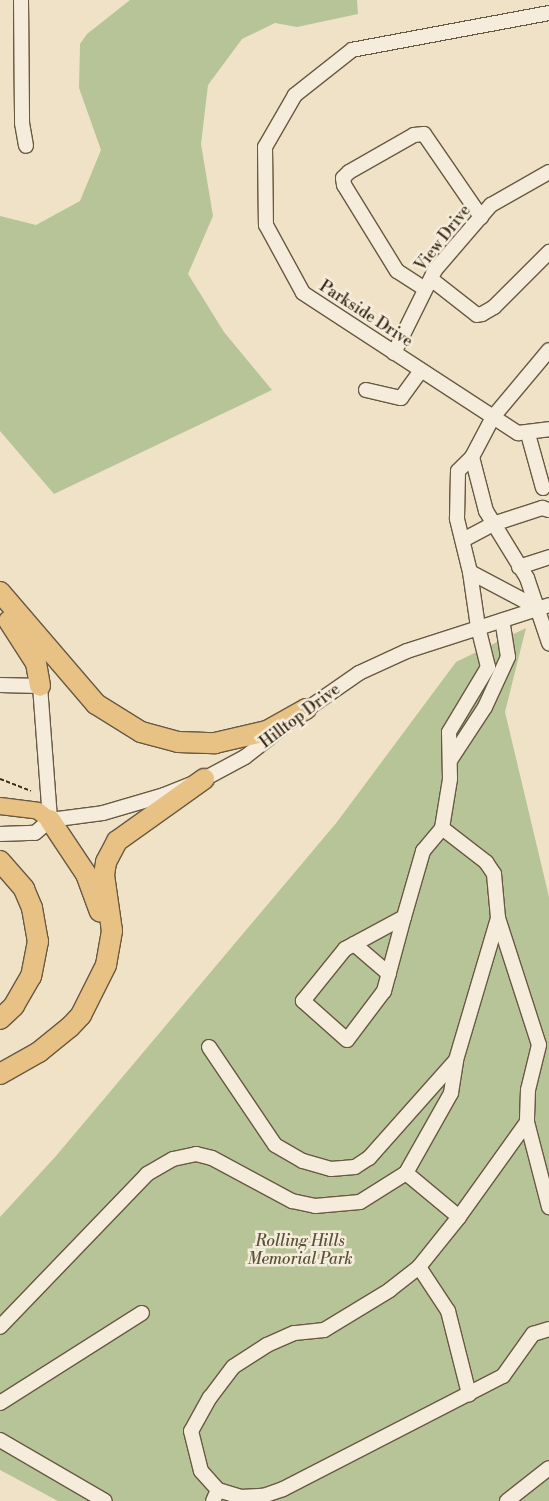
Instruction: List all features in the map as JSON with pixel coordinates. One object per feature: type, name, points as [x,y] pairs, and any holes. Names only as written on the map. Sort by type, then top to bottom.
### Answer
[{"type":"highway","points":[[0,592],[96,704],[141,732],[178,742],[215,743],[267,730],[306,709]]},
{"type":"highway","points":[[0,609],[31,653],[40,686]]},
{"type":"highway","points":[[0,1074],[39,1052],[82,1015],[95,988],[110,948],[111,916],[104,875],[110,851],[129,830],[178,800],[204,779]]},
{"type":"highway","points":[[50,820],[78,860],[98,904],[104,947],[95,988]]},
{"type":"highway","points":[[0,861],[24,889],[32,908],[38,941],[31,976],[14,1006],[0,1019]]},
{"type":"main road","points":[[0,806],[32,810],[50,820]]},
{"type":"street","points":[[21,0],[22,123],[26,146]]},
{"type":"street","points":[[22,14],[34,0]]},
{"type":"street","name":"Parkside Drive","points":[[528,434],[518,433],[303,293],[266,225],[265,148],[295,95],[352,50],[549,13]]},
{"type":"street","points":[[481,217],[424,134],[414,135],[349,172],[343,178],[344,185],[397,271],[428,284],[477,315],[494,307],[549,252]]},
{"type":"street","name":"View Drive","points":[[394,353],[428,284],[481,217],[492,205],[549,172]]},
{"type":"street","points":[[404,917],[345,949],[303,1000],[346,1040],[384,991],[422,851],[442,828],[451,759],[449,732],[488,667],[478,627],[470,572],[455,497],[458,470],[472,457],[494,417],[549,350]]},
{"type":"street","points":[[366,390],[401,398],[421,370]]},
{"type":"street","points":[[543,488],[528,434],[549,429]]},
{"type":"street","points":[[472,457],[474,477],[493,524],[544,607],[549,643]]},
{"type":"street","points":[[463,540],[493,524],[547,507]]},
{"type":"street","points":[[520,567],[549,557]]},
{"type":"street","points":[[470,572],[544,607]]},
{"type":"street","name":"Hilltop Drive","points":[[0,834],[35,833],[50,820],[123,808],[204,779],[245,757],[306,709],[359,673],[406,651],[544,607]]},
{"type":"street","points":[[451,759],[484,707],[508,657],[502,620]]},
{"type":"street","points":[[0,685],[40,686],[50,820]]},
{"type":"street","points":[[442,828],[486,862],[494,874],[498,918],[539,1045],[528,1090],[527,1122],[549,1206]]},
{"type":"street","points":[[0,1327],[147,1174],[173,1160],[196,1154],[212,1158],[292,1201],[315,1206],[360,1202],[406,1173],[451,1093],[456,1060],[498,918]]},
{"type":"street","points":[[354,944],[389,974]]},
{"type":"street","points":[[209,1047],[275,1145],[302,1161],[331,1169],[355,1167],[369,1158],[456,1060]]},
{"type":"street","points":[[527,1122],[459,1217],[419,1266],[390,1290],[324,1330],[294,1333],[267,1345],[233,1367],[210,1396],[191,1431],[201,1471],[216,1496],[241,1498],[263,1496],[283,1489],[503,1376],[533,1334],[549,1329]]},
{"type":"street","points":[[406,1173],[459,1217]]},
{"type":"street","points":[[419,1266],[448,1311],[469,1394]]},
{"type":"street","points":[[0,1403],[142,1313]]},
{"type":"street","points":[[0,1440],[105,1501]]},
{"type":"street","points":[[507,1501],[549,1468]]},
{"type":"path","points":[[0,779],[31,791]]},
{"type":"green space","points":[[130,0],[357,0],[358,14],[297,27],[275,23],[242,39],[208,85],[201,144],[213,216],[188,274],[224,332],[272,390],[54,494],[0,431],[0,216],[36,225],[80,201],[101,150],[79,88],[80,44],[87,34]]},
{"type":"green space","name":"Rolling Hills Memorial Park","points":[[526,628],[505,712],[549,897],[549,1501],[58,1501],[0,1470],[0,1217],[56,1156],[337,822],[456,662]]}]
